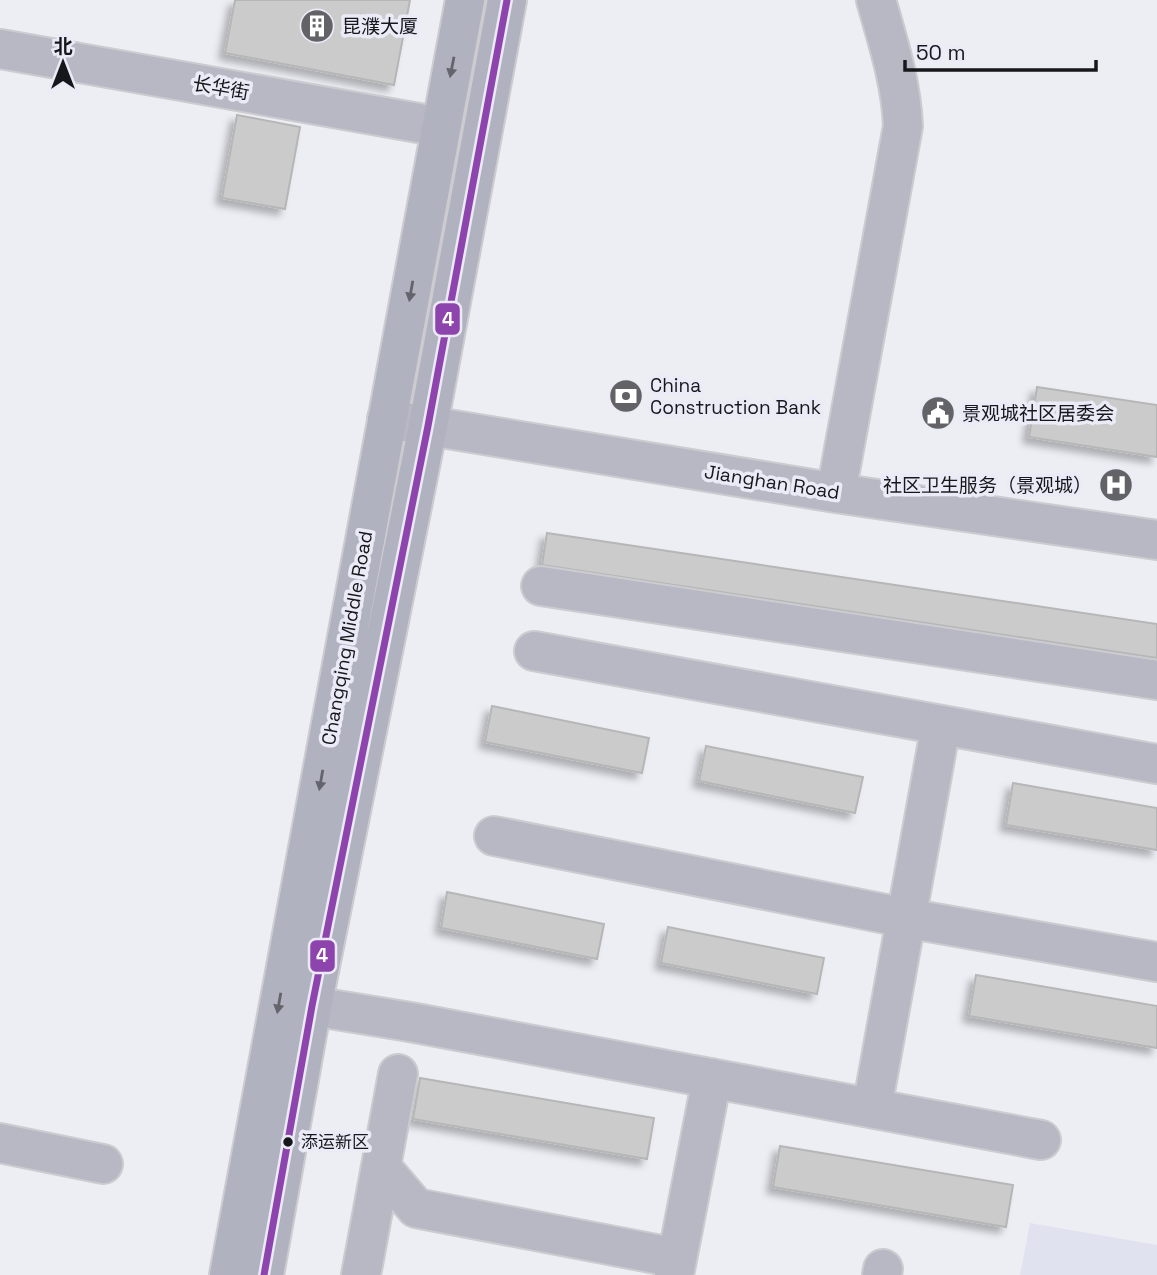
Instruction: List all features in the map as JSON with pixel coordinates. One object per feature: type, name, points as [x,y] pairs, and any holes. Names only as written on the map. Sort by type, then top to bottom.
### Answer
[{"type":"main road","name":"Changqing Middle Road","points":[[229,1275],[465,0]]},
{"type":"main road","name":"Changqing Middle Road","points":[[264,1275],[312,1006],[428,426],[508,0]]},
{"type":"street","points":[[836,493],[903,126],[902,99],[896,70],[876,0]]},
{"type":"street","name":"长华街","points":[[0,49],[441,127]]},
{"type":"street","name":"Jianghan Road","points":[[387,419],[836,493],[1157,541]]},
{"type":"street","points":[[541,586],[1157,680]]},
{"type":"street","points":[[534,651],[1157,764]]},
{"type":"street","points":[[872,1108],[941,725]]},
{"type":"street","points":[[494,836],[906,918],[1157,962]]},
{"type":"street","points":[[312,1006],[712,1077],[1041,1140]]},
{"type":"street","points":[[361,1275],[398,1074]]},
{"type":"street","points":[[382,1168],[416,1209],[676,1267],[712,1077]]},
{"type":"street","points":[[0,1143],[103,1164]]},
{"type":"shaded area","points":[[1030,1223],[1157,1245],[1157,1275],[1020,1275]]},
{"type":"building","name":"昆濮大厦","points":[[235,0],[410,0],[394,85],[225,53]]},
{"type":"building","points":[[237,115],[300,127],[285,209],[222,198]]},
{"type":"building","points":[[1037,387],[1157,405],[1157,457],[1029,437]]},
{"type":"building","points":[[547,533],[1157,624],[1157,658],[542,565]]},
{"type":"building","points":[[492,706],[649,738],[642,773],[485,742]]},
{"type":"building","points":[[706,746],[863,777],[855,813],[699,781]]},
{"type":"building","points":[[1013,783],[1157,808],[1157,850],[1006,825]]},
{"type":"building","points":[[447,892],[604,924],[597,959],[441,928]]},
{"type":"building","points":[[668,927],[824,958],[817,994],[661,963]]},
{"type":"building","points":[[976,975],[1157,1006],[1157,1048],[969,1016]]},
{"type":"building","points":[[420,1078],[654,1118],[647,1159],[413,1119]]},
{"type":"building","points":[[780,1146],[1013,1185],[1006,1227],[773,1187]]},
{"type":"transit line","name":"4","points":[[264,1275],[312,1006],[428,426],[507,0]]},
{"type":"place","name":"昆濮大厦","points":[[317,26]]},
{"type":"place","name":"China Construction Bank","points":[[626,396]]},
{"type":"place","name":"景观城社区居委会","points":[[938,413]]},
{"type":"place","name":"社区卫生服务（景观城）","points":[[1116,485]]},
{"type":"place","name":"添运新区","points":[[288,1142]]}]
